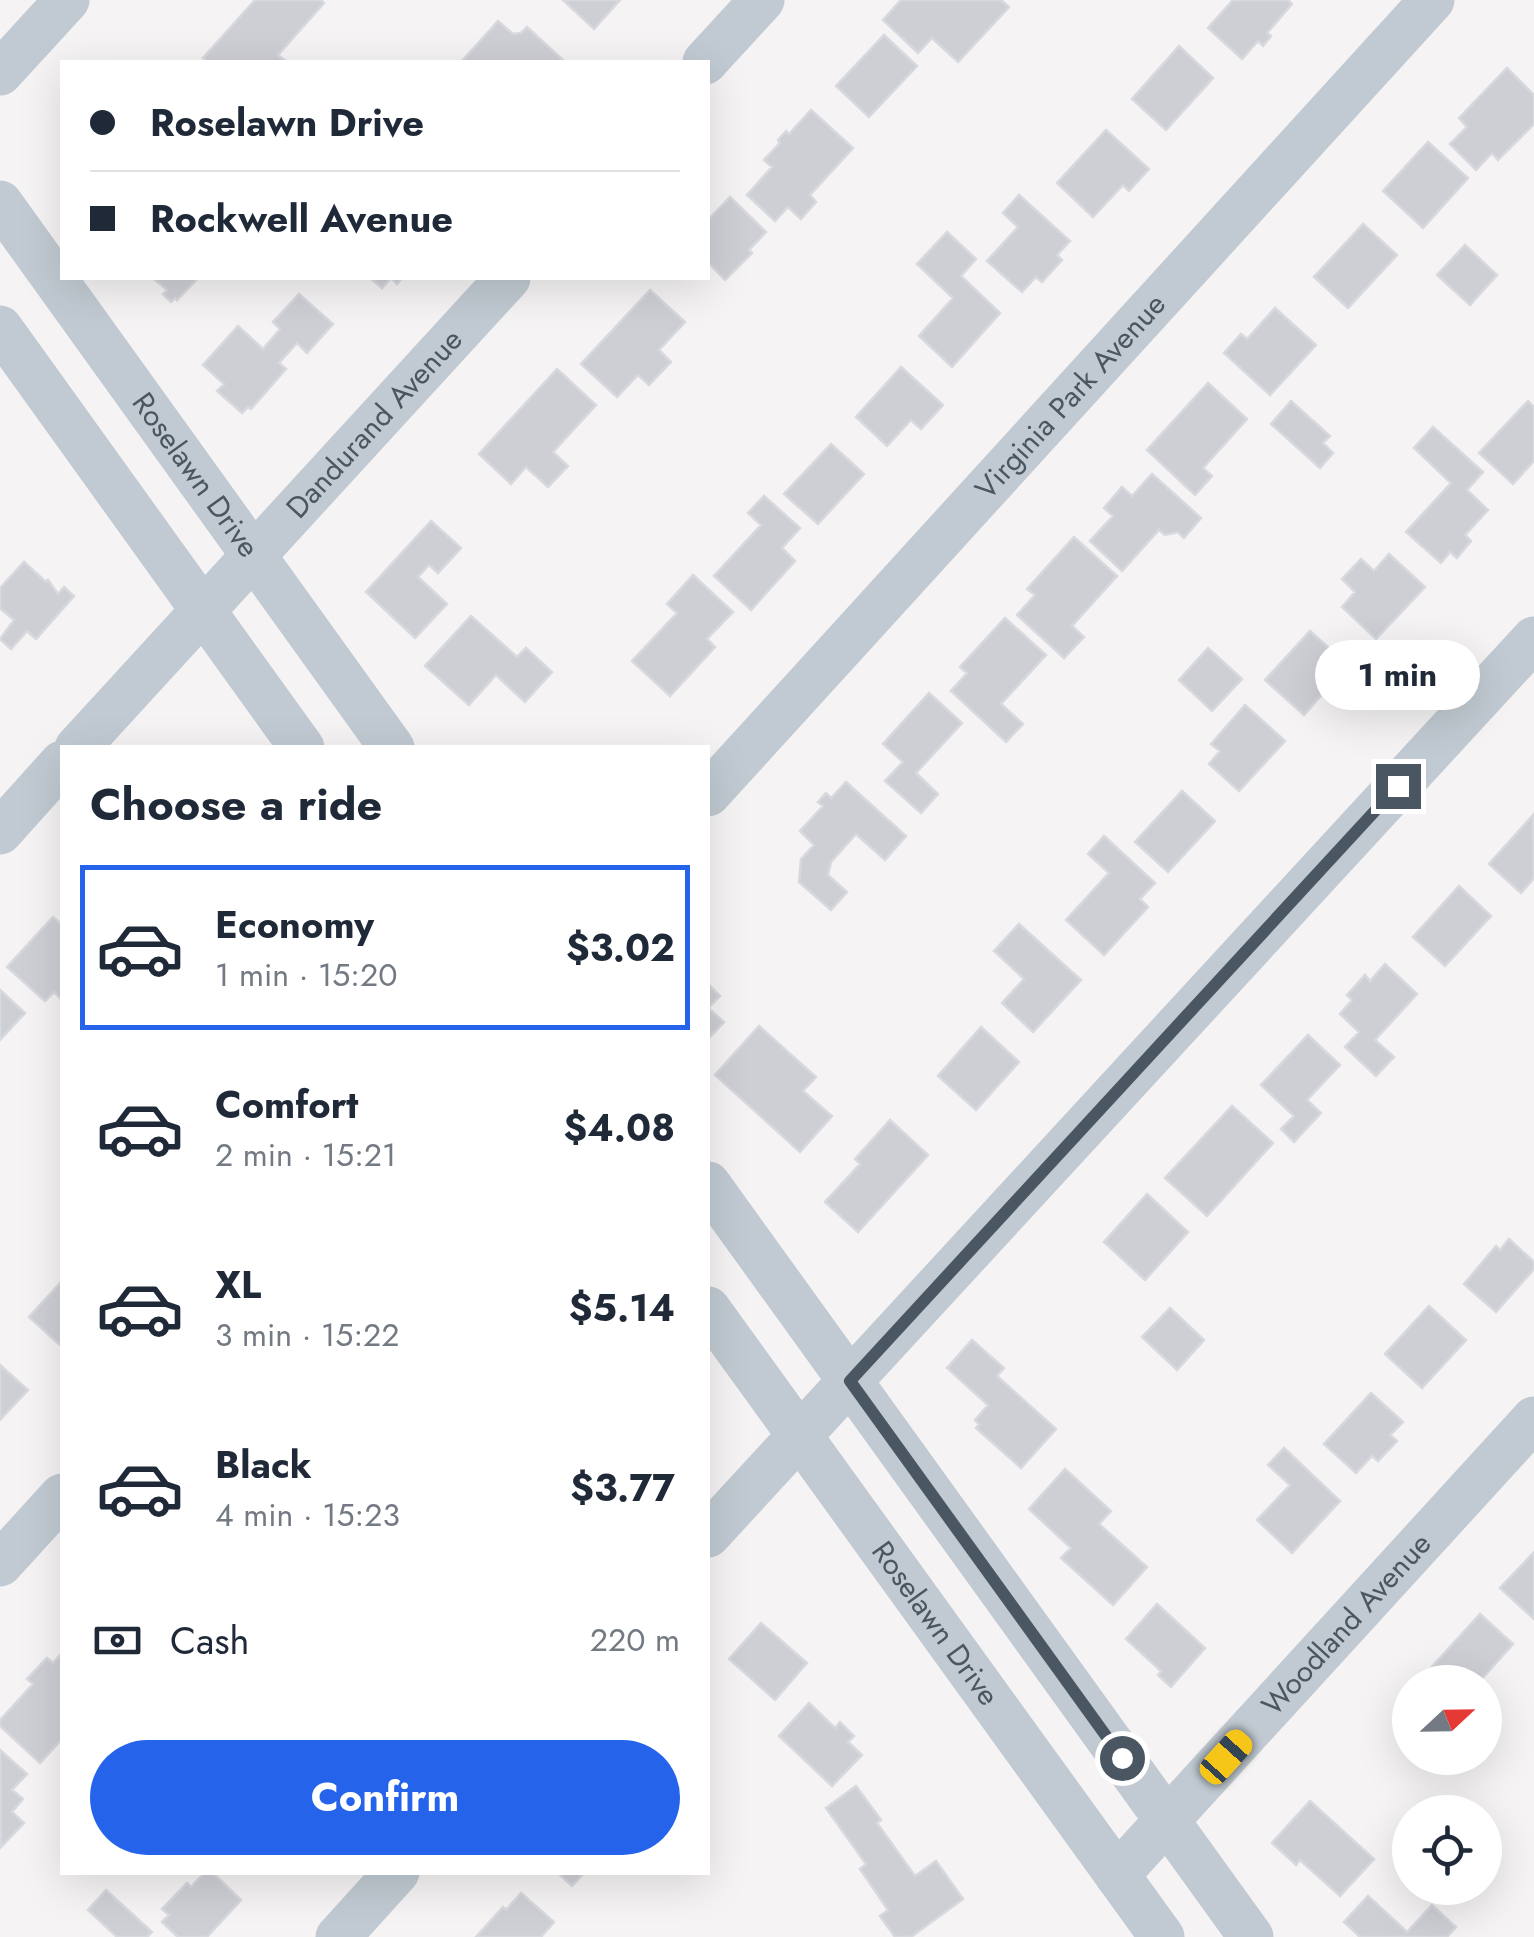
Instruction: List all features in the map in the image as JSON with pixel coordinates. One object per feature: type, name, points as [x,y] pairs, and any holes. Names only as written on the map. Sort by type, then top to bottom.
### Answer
[{"type":"street","points":[[0,73],[67,0]]},
{"type":"street","points":[[707,60],[762,0]]},
{"type":"street","name":"Virginia Park Avenue","points":[[710,792],[1432,0]]},
{"type":"street","name":"Roselawn Drive","points":[[0,204],[390,745]]},
{"type":"street","name":"Dandurand Avenue","points":[[80,745],[506,280]]},
{"type":"street","points":[[0,328],[300,745]]},
{"type":"street","points":[[710,1533],[1534,639]]},
{"type":"street","points":[[0,832],[60,765]]},
{"type":"street","points":[[710,1187],[1251,1937]]},
{"type":"street","name":"Roselawn Drive","points":[[710,1312],[1162,1937]]},
{"type":"street","name":"Woodland Avenue","points":[[1117,1875],[1534,1420]]},
{"type":"street","points":[[0,1564],[60,1498]]},
{"type":"street","points":[[338,1937],[395,1875]]},
{"type":"building","points":[[255,0],[324,3],[278,55],[284,60],[203,58]]},
{"type":"building","points":[[563,0],[620,0],[594,29]]},
{"type":"building","points":[[901,0],[1001,0],[1009,7],[958,62],[932,38],[918,53],[883,20]]},
{"type":"building","points":[[1233,0],[1288,0],[1292,4],[1267,33],[1271,36],[1263,46],[1258,41],[1242,59],[1208,28]]},
{"type":"building","points":[[498,21],[513,34],[527,27],[563,60],[463,60]]},
{"type":"building","points":[[884,35],[917,66],[869,117],[836,86]]},
{"type":"building","points":[[1179,46],[1213,78],[1166,130],[1132,99]]},
{"type":"building","points":[[1507,68],[1534,95],[1534,124],[1498,160],[1492,153],[1476,170],[1450,144],[1467,127],[1459,118]]},
{"type":"building","points":[[811,110],[853,148],[810,195],[816,202],[801,219],[788,207],[775,221],[747,195],[772,167],[764,160],[780,143],[778,140]]},
{"type":"building","points":[[1106,130],[1149,169],[1129,191],[1123,185],[1093,217],[1057,183]]},
{"type":"building","points":[[1428,142],[1468,178],[1423,228],[1383,191]]},
{"type":"building","points":[[1019,195],[1070,241],[1057,255],[1062,260],[1042,282],[1036,277],[1022,292],[987,261],[1018,227],[1003,213]]},
{"type":"building","points":[[730,197],[766,232],[725,280],[710,264],[710,218]]},
{"type":"building","points":[[1363,224],[1397,255],[1348,308],[1314,277]]},
{"type":"building","points":[[947,232],[976,259],[961,276],[1000,313],[952,367],[919,336],[953,298],[917,264]]},
{"type":"building","points":[[1465,245],[1497,275],[1470,305],[1437,275]]},
{"type":"building","points":[[155,280],[196,280],[177,300],[171,302],[163,294],[167,290]]},
{"type":"building","points":[[372,280],[389,280],[382,288]]},
{"type":"building","points":[[650,290],[685,322],[659,350],[671,362],[649,385],[638,375],[617,397],[581,364]]},
{"type":"building","points":[[299,294],[333,324],[307,353],[297,343],[279,363],[286,369],[251,409],[248,407],[242,413],[217,391],[224,384],[203,365],[238,326],[263,349],[280,329],[273,322]]},
{"type":"building","points":[[1275,308],[1316,345],[1270,395],[1224,353],[1241,334],[1247,339]]},
{"type":"building","points":[[901,367],[943,405],[921,429],[911,420],[887,446],[856,417]]},
{"type":"building","points":[[557,369],[596,405],[553,452],[568,466],[548,487],[526,467],[511,484],[479,454]]},
{"type":"building","points":[[1208,383],[1247,419],[1203,468],[1212,476],[1195,495],[1147,450]]},
{"type":"building","points":[[1291,401],[1330,436],[1323,443],[1333,453],[1320,468],[1271,424]]},
{"type":"building","points":[[1528,401],[1534,407],[1534,461],[1513,484],[1479,453]]},
{"type":"building","points":[[1433,427],[1483,472],[1467,490],[1488,510],[1465,535],[1471,541],[1457,558],[1450,552],[1441,563],[1406,532],[1451,483],[1414,448]]},
{"type":"building","points":[[831,444],[864,474],[818,524],[784,494]]},
{"type":"building","points":[[1152,474],[1201,518],[1184,538],[1178,532],[1165,535],[1159,530],[1122,571],[1090,541],[1113,516],[1104,508],[1122,487],[1132,496]]},
{"type":"building","points":[[764,496],[800,528],[782,548],[795,561],[751,610],[714,576],[761,525],[748,513]]},
{"type":"building","points":[[431,521],[461,548],[438,573],[429,565],[418,577],[447,604],[415,638],[366,592]]},
{"type":"building","points":[[1074,537],[1117,576],[1072,626],[1084,637],[1064,658],[1017,615],[1035,595],[1027,589]]},
{"type":"building","points":[[1389,554],[1425,587],[1376,639],[1342,607],[1355,592],[1342,579],[1361,559],[1374,571]]},
{"type":"building","points":[[24,562],[48,580],[58,594],[64,587],[74,596],[36,639],[27,631],[11,649],[0,639],[14,620],[0,608],[0,588]]},
{"type":"building","points":[[693,575],[733,612],[707,639],[715,647],[670,696],[632,661],[677,613],[667,604]]},
{"type":"building","points":[[471,616],[517,657],[526,648],[552,672],[525,702],[496,675],[469,705],[425,666]]},
{"type":"building","points":[[1005,618],[1046,655],[1001,704],[1023,724],[1006,742],[951,691],[967,673],[960,667]]},
{"type":"building","points":[[1310,631],[1348,665],[1304,715],[1265,680]]},
{"type":"building","points":[[1208,648],[1242,679],[1212,711],[1179,680]]},
{"type":"building","points":[[929,693],[962,723],[916,773],[938,794],[921,813],[885,781],[903,762],[883,744]]},
{"type":"building","points":[[1245,705],[1285,741],[1239,791],[1209,764],[1220,751],[1211,744]]},
{"type":"building","points":[[846,782],[906,836],[885,860],[856,834],[831,862],[828,875],[847,892],[831,910],[799,882],[801,859],[814,845],[800,831],[823,806],[818,802],[826,793],[831,798]]},
{"type":"building","points":[[1182,791],[1215,821],[1168,872],[1135,842]]},
{"type":"building","points":[[1533,815],[1534,878],[1521,893],[1489,864]]},
{"type":"building","points":[[1104,836],[1155,883],[1140,899],[1148,907],[1104,955],[1066,920],[1109,873],[1088,854]]},
{"type":"building","points":[[1459,886],[1491,916],[1445,966],[1413,937]]},
{"type":"building","points":[[53,917],[60,923],[60,998],[54,992],[45,1001],[7,967]]},
{"type":"building","points":[[1019,924],[1081,980],[1033,1032],[1002,1003],[1024,979],[994,951]]},
{"type":"building","points":[[1385,964],[1417,994],[1375,1040],[1394,1057],[1376,1076],[1345,1047],[1359,1032],[1340,1014],[1352,1000],[1347,995],[1365,975],[1370,981]]},
{"type":"building","points":[[710,986],[720,996],[710,1006]]},
{"type":"building","points":[[0,990],[25,1013],[0,1040]]},
{"type":"building","points":[[710,1010],[724,1022],[710,1037]]},
{"type":"building","points":[[759,1026],[816,1077],[803,1091],[832,1116],[800,1152],[715,1075]]},
{"type":"building","points":[[981,1027],[1019,1062],[976,1110],[938,1076]]},
{"type":"building","points":[[1308,1035],[1340,1065],[1307,1100],[1321,1113],[1294,1142],[1281,1129],[1294,1116],[1261,1085]]},
{"type":"building","points":[[1232,1106],[1273,1143],[1207,1216],[1165,1178]]},
{"type":"building","points":[[890,1120],[928,1155],[858,1232],[825,1202],[860,1164],[855,1159]]},
{"type":"building","points":[[1147,1194],[1188,1232],[1145,1280],[1104,1242]]},
{"type":"building","points":[[1509,1239],[1534,1262],[1534,1269],[1496,1312],[1464,1284],[1496,1246],[1500,1250]]},
{"type":"building","points":[[60,1283],[60,1345],[29,1317]]},
{"type":"building","points":[[1429,1306],[1466,1340],[1422,1388],[1385,1354]]},
{"type":"building","points":[[1170,1308],[1204,1340],[1177,1370],[1142,1337]]},
{"type":"building","points":[[972,1340],[1004,1368],[997,1376],[1056,1429],[1021,1468],[976,1428],[979,1424],[975,1420],[988,1405],[947,1368]]},
{"type":"building","points":[[0,1365],[28,1390],[0,1420]]},
{"type":"building","points":[[1371,1393],[1403,1422],[1390,1435],[1397,1441],[1378,1461],[1372,1456],[1356,1473],[1324,1444]]},
{"type":"building","points":[[1284,1448],[1340,1501],[1292,1553],[1257,1520],[1290,1485],[1268,1465]]},
{"type":"building","points":[[1065,1469],[1111,1511],[1099,1524],[1147,1567],[1113,1605],[1061,1558],[1071,1548],[1029,1509]]},
{"type":"building","points":[[1534,1552],[1534,1619],[1500,1588]]},
{"type":"building","points":[[1157,1604],[1205,1648],[1171,1687],[1158,1675],[1161,1671],[1126,1639]]},
{"type":"building","points":[[1480,1614],[1513,1644],[1494,1665],[1434,1665]]},
{"type":"building","points":[[761,1623],[807,1663],[775,1700],[729,1659]]},
{"type":"building","points":[[60,1655],[60,1741],[40,1763],[0,1726],[0,1720],[33,1684],[27,1679],[47,1658],[53,1663]]},
{"type":"building","points":[[809,1703],[835,1728],[840,1722],[854,1736],[848,1742],[862,1755],[832,1786],[779,1736]]},
{"type":"building","points":[[0,1750],[27,1774],[12,1790],[23,1799],[12,1812],[24,1823],[1,1847]]},
{"type":"building","points":[[856,1786],[915,1876],[936,1861],[963,1899],[911,1937],[895,1937],[880,1916],[888,1910],[860,1869],[866,1864],[826,1808]]},
{"type":"building","points":[[1310,1801],[1374,1859],[1340,1896],[1300,1860],[1296,1865],[1272,1843]]},
{"type":"building","points":[[202,1875],[217,1875],[241,1900],[207,1937],[178,1937],[162,1922],[169,1915],[162,1909],[187,1883],[191,1887]]},
{"type":"building","points":[[560,1875],[582,1875],[572,1886]]},
{"type":"building","points":[[106,1890],[152,1932],[147,1937],[117,1937],[88,1910]]},
{"type":"building","points":[[521,1893],[554,1922],[541,1937],[476,1937],[503,1907],[506,1910]]},
{"type":"building","points":[[1368,1896],[1407,1932],[1432,1905],[1456,1927],[1447,1937],[1360,1937],[1344,1922]]},
{"type":"route","points":[[1122,1758],[850,1381],[1398,786]]}]
